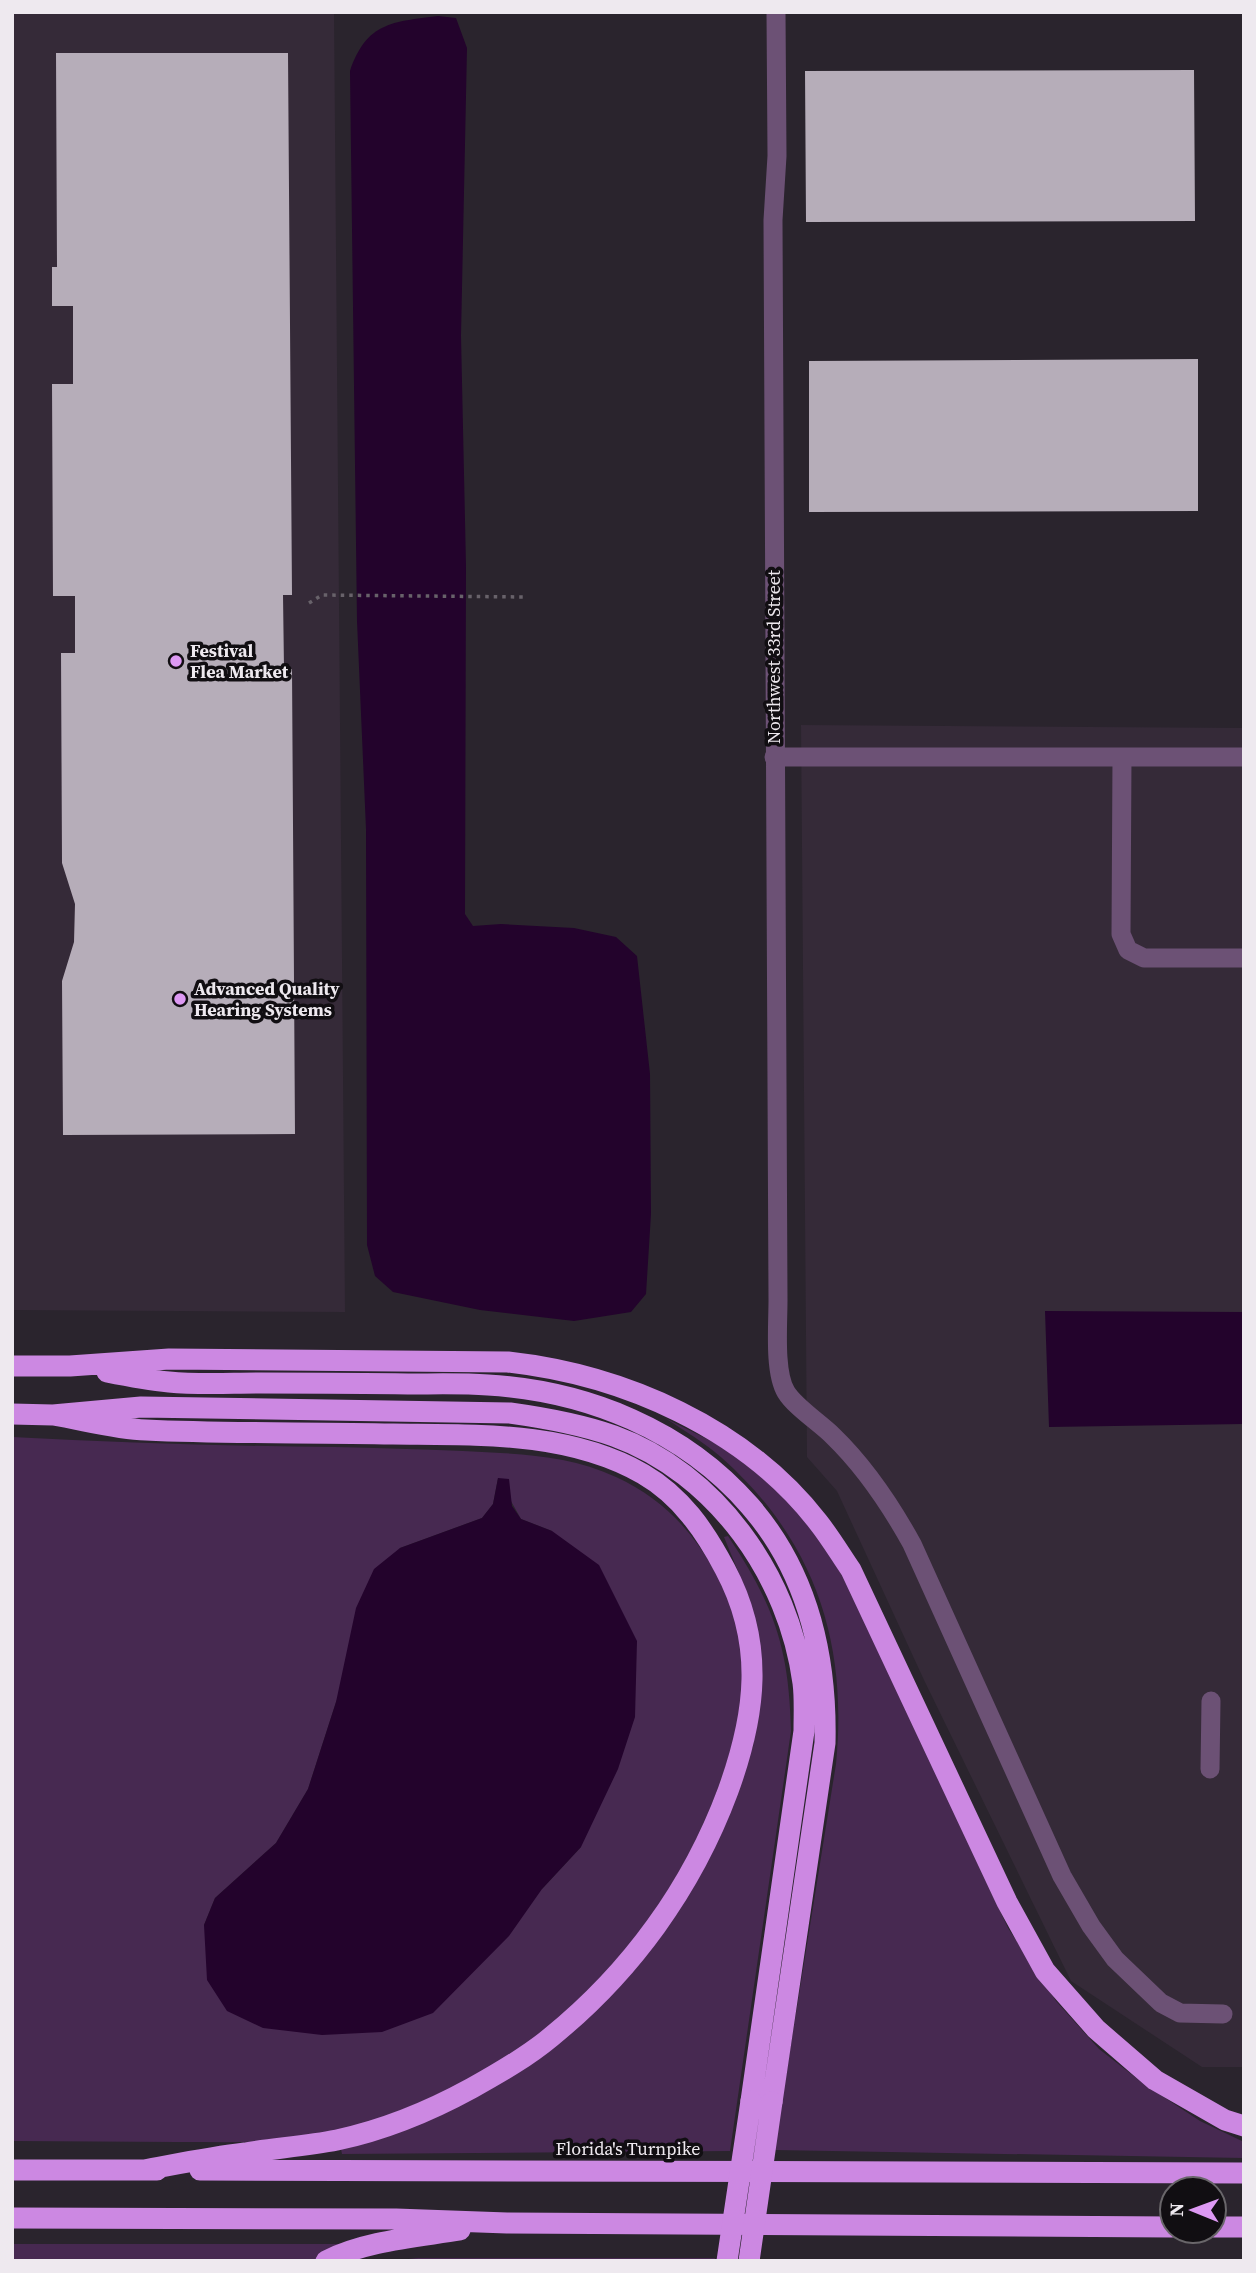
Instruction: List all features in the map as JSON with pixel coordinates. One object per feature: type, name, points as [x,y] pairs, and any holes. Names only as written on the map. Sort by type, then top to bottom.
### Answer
[{"type":"highway","points":[[12,1366],[70,1366],[169,1359],[509,1362],[538,1365],[612,1384],[663,1403],[715,1431],[756,1460],[780,1482],[816,1520],[851,1570],[1007,1902],[1045,1971],[1096,2029],[1156,2080],[1225,2120],[1244,2126]]},
{"type":"highway","points":[[70,1366],[171,1382],[489,1385],[550,1393],[591,1403],[661,1433],[697,1457],[735,1489],[760,1518],[782,1551],[813,1624],[826,1702],[825,1743],[761,2102],[727,2261]]},
{"type":"highway","points":[[12,1414],[53,1415],[141,1407],[464,1411],[510,1413],[553,1419],[616,1437],[647,1451],[680,1472],[728,1516],[766,1569],[795,1644],[803,1683],[804,1731],[761,2102],[748,2261]]},
{"type":"highway","points":[[53,1415],[141,1430],[454,1435],[531,1439],[602,1455],[642,1473],[670,1493],[693,1517],[715,1549],[731,1580],[744,1613],[751,1651],[753,1689],[748,1726],[728,1791],[702,1853],[675,1901],[648,1938],[618,1973],[550,2038],[468,2090],[429,2110],[383,2128],[340,2139],[244,2152],[144,2170]]},
{"type":"highway","name":"Florida's Turnpike","points":[[12,2169],[1244,2173]]},
{"type":"highway","points":[[12,2218],[1158,2227]]},
{"type":"highway","points":[[326,2261],[339,2254],[391,2241],[507,2223]]},
{"type":"street","name":"Northwest 33rd Street","points":[[776,12],[777,156],[773,220],[774,757],[778,1301],[781,1379],[786,1393],[835,1437],[861,1468],[903,1528],[972,1672],[1062,1876],[1091,1926],[1115,1959],[1161,2003],[1180,2013],[1223,2014]]},
{"type":"street","points":[[774,757],[1244,757]]},
{"type":"street","points":[[1122,757],[1121,934],[1128,950],[1144,958],[1244,958]]},
{"type":"street","points":[[1210,1769],[1211,1701]]},
{"type":"path","points":[[309,603],[322,595],[526,597]]},
{"type":"shaded area","name":"Festival Flea Market","points":[[12,12],[334,12],[345,1312],[12,1310]]},
{"type":"shaded area","points":[[438,16],[456,18],[467,48],[461,336],[466,566],[465,914],[473,926],[501,924],[574,928],[616,937],[637,956],[650,1074],[651,1214],[646,1294],[631,1312],[574,1321],[480,1310],[393,1292],[375,1276],[367,1245],[366,829],[357,621],[350,71],[364,43],[383,27],[407,20]]},
{"type":"shaded area","points":[[801,725],[1244,728],[1244,2067],[1202,2067],[1071,1981],[924,1680],[837,1491],[807,1457]]},
{"type":"shaded area","points":[[1045,1311],[1244,1312],[1244,1424],[1049,1427]]},
{"type":"shaded area","points":[[665,1418],[727,1449],[780,1493],[807,1521],[848,1584],[1008,1928],[1056,2001],[1099,2049],[1144,2084],[1200,2121],[1244,2142],[1244,2158],[774,2150],[836,1764],[836,1676],[830,1635],[818,1596],[802,1559],[781,1524],[754,1490],[722,1458]]},
{"type":"shaded area","points":[[12,1437],[541,1456],[598,1469],[616,1477],[647,1494],[673,1516],[705,1555],[727,1598],[736,1625],[741,1654],[742,1706],[715,1796],[687,1857],[653,1914],[589,1991],[534,2038],[472,2077],[388,2115],[331,2133],[299,2139],[247,2142],[12,2141]],"holes":[[[498,1478],[521,1519],[552,1531],[581,1847],[542,1889],[204,1925],[215,1898],[276,1843],[308,1789],[336,1702],[400,1548],[482,1518],[493,1504]]]},
{"type":"shaded area","points":[[498,1478],[509,1479],[512,1506],[521,1519],[552,1531],[599,1565],[637,1641],[635,1717],[618,1769],[581,1847],[542,1889],[509,1936],[433,2013],[382,2032],[322,2035],[263,2028],[227,2011],[207,1980],[204,1925],[215,1898],[276,1843],[308,1789],[336,1702],[356,1608],[374,1569],[400,1548],[482,1518],[493,1504]]},
{"type":"shaded area","points":[[728,1536],[757,1584],[776,1628],[787,1675],[791,1731],[730,2151],[342,2154],[341,2149],[365,2143],[602,2003],[753,1747],[760,1698],[749,1598],[724,1537]]},
{"type":"shaded area","points":[[12,2244],[346,2244],[317,2261],[12,2261]]},
{"type":"shaded area","points":[[418,2258],[715,2258],[714,2261],[390,2261]]},
{"type":"building","points":[[56,53],[288,53],[292,595],[283,595],[284,669],[292,669],[295,1134],[63,1135],[62,981],[74,942],[75,904],[62,863],[61,653],[75,653],[75,596],[53,596],[52,384],[73,384],[73,306],[52,306],[52,267],[57,267]]},
{"type":"building","points":[[1194,70],[1195,221],[806,222],[805,71]]},
{"type":"building","points":[[1198,359],[1198,511],[809,512],[809,361]]},
{"type":"place","name":"Festival Flea Market","points":[[176,661]]},
{"type":"place","name":"Advanced Quality Hearing Systems","points":[[180,999]]}]
